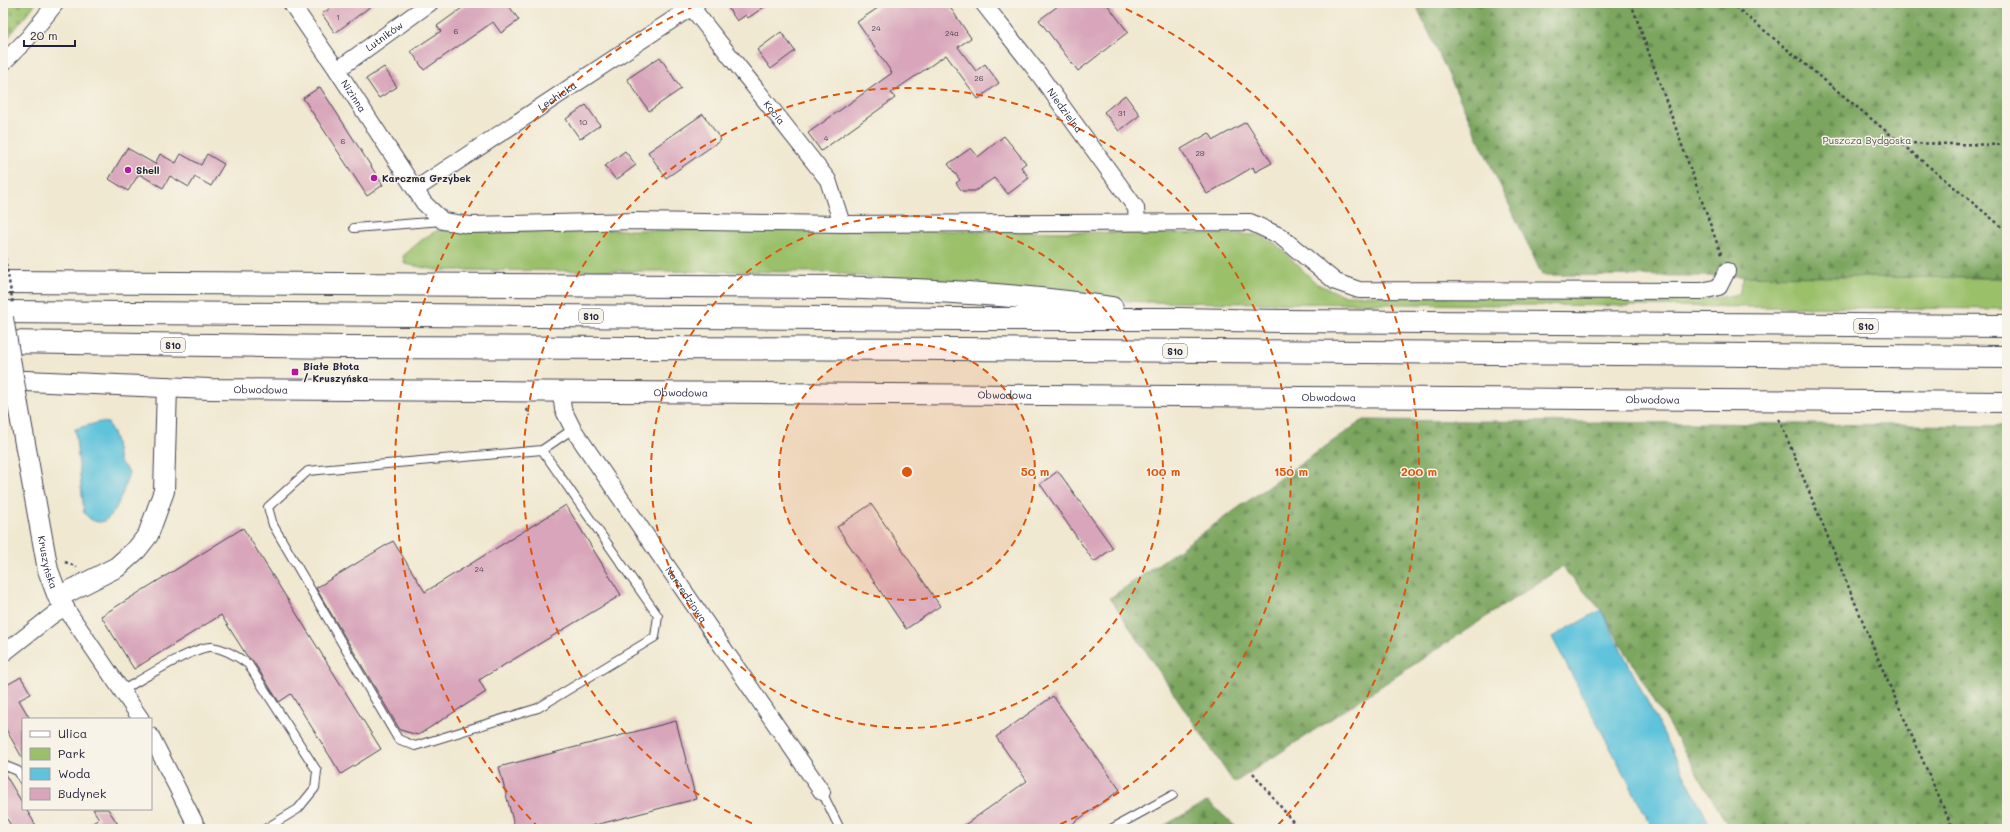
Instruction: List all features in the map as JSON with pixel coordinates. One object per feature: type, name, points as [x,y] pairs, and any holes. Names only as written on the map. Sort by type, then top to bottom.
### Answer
[{"type":"highway","points":[[3,282],[533,284],[871,288],[963,293],[1074,302],[1179,319]]},
{"type":"highway","name":"S10","points":[[3,312],[959,319],[1179,319],[2007,326]]},
{"type":"highway","name":"S10","points":[[3,342],[350,347],[912,349],[2007,357]]},
{"type":"street","points":[[3,63],[28,38],[56,3]]},
{"type":"street","name":"Nizinna","points":[[291,3],[338,70],[424,203],[443,221]]},
{"type":"street","name":"Lutników","points":[[338,70],[430,3]]},
{"type":"street","name":"Niedzielna","points":[[983,3],[1038,73],[1136,208],[1137,221]]},
{"type":"street","name":"Lechicka","points":[[416,189],[695,5]]},
{"type":"street","name":"Kocia","points":[[695,5],[828,180],[842,224]]},
{"type":"street","points":[[443,221],[469,225],[636,221],[842,224],[1137,221],[1172,223],[1250,222],[1280,236],[1336,282],[1359,290],[1702,291],[1719,287],[1727,271]]},
{"type":"street","name":"Kruszyńska","points":[[3,318],[48,570],[62,602],[123,690],[140,718]]},
{"type":"street","name":"Obwodowa","points":[[3,380],[167,387],[561,393],[2007,402]]},
{"type":"street","points":[[3,654],[54,614],[62,602],[117,567],[137,549],[148,535],[164,491],[167,387]]},
{"type":"street","name":"Narzędziowa","points":[[561,393],[563,409],[573,429],[822,792]]},
{"type":"street","points":[[152,738],[198,829]]},
{"type":"lane","points":[[354,228],[443,221]]},
{"type":"lane","points":[[542,450],[658,616],[654,637],[538,708],[415,746],[398,739],[273,525],[268,507],[308,471],[542,450],[573,429]]},
{"type":"lane","points":[[123,690],[176,659],[210,646],[231,652],[248,664],[317,772],[315,788],[298,809],[265,829]]},
{"type":"lane","points":[[3,765],[18,771],[22,778]]},
{"type":"lane","points":[[822,792],[840,829]]},
{"type":"lane","points":[[1112,829],[1173,795]]},
{"type":"path","points":[[1631,3],[1727,271]]},
{"type":"path","points":[[1731,3],[2007,231]]},
{"type":"path","points":[[1901,143],[2007,145]]},
{"type":"path","points":[[3,245],[4,252]]},
{"type":"path","points":[[1771,400],[1885,675],[1954,829]]},
{"type":"path","points":[[527,408],[530,416]]},
{"type":"path","points":[[62,559],[78,567],[82,566]]},
{"type":"path","points":[[1253,773],[1299,829]]},
{"type":"green space","points":[[3,3],[36,3],[3,44]]},
{"type":"green space","name":"Puszcza Bydgoska","points":[[1415,3],[2007,3],[2007,278],[1542,275]]},
{"type":"green space","points":[[438,230],[906,230],[1259,235],[1276,244],[1317,284],[1343,295],[1717,298],[1739,294],[1744,276],[2007,278],[2007,309],[1143,302],[901,281],[826,272],[437,270],[405,264],[403,256],[424,238]]},
{"type":"green space","points":[[1363,420],[2007,426],[2007,829],[1730,829],[1601,610],[1562,567],[1234,783],[1110,598]]},
{"type":"green space","points":[[1208,801],[1238,829],[1158,829]]},
{"type":"water","points":[[100,422],[108,423],[115,438],[119,461],[129,472],[124,490],[114,510],[108,518],[101,522],[93,521],[84,513],[75,429]]},
{"type":"water","points":[[1601,610],[1712,829],[1653,829],[1552,637]]},
{"type":"building","points":[[337,3],[375,3],[335,33],[322,14]]},
{"type":"building","points":[[469,3],[507,3],[519,20],[501,33],[493,22],[424,70],[411,51],[441,31],[437,26]]},
{"type":"building","points":[[736,3],[770,3],[748,18],[746,15],[737,21],[728,8]]},
{"type":"building","points":[[885,3],[947,3],[971,38],[958,47],[976,71],[985,64],[999,83],[978,99],[946,55],[891,93],[895,98],[821,151],[808,133],[892,73],[857,22]]},
{"type":"building","points":[[1062,3],[1106,3],[1128,32],[1078,71],[1039,20]]},
{"type":"building","points":[[781,32],[795,51],[771,69],[757,50]]},
{"type":"building","points":[[660,57],[681,89],[649,111],[627,79]]},
{"type":"building","points":[[384,67],[397,87],[379,98],[366,79]]},
{"type":"building","points":[[320,87],[383,185],[367,196],[303,98]]},
{"type":"building","points":[[1125,95],[1140,115],[1119,131],[1104,112]]},
{"type":"building","points":[[586,105],[600,125],[580,139],[566,119]]},
{"type":"building","points":[[703,114],[721,140],[666,178],[648,152]]},
{"type":"building","points":[[1246,122],[1272,163],[1255,172],[1253,167],[1207,194],[1181,149],[1209,133],[1214,140]]},
{"type":"building","points":[[1004,136],[1026,163],[1021,167],[1029,178],[1008,194],[994,178],[975,191],[962,191],[956,183],[960,180],[948,164],[971,148],[978,157]]},
{"type":"building","points":[[127,148],[155,164],[160,154],[176,163],[181,154],[201,165],[207,154],[224,164],[211,186],[195,177],[189,187],[170,176],[163,188],[139,174],[128,191],[109,179]]},
{"type":"building","points":[[625,151],[636,165],[616,180],[605,166]]},
{"type":"building","points":[[1058,471],[1113,548],[1094,562],[1040,484]]},
{"type":"building","points":[[871,504],[940,606],[906,629],[837,527]]},
{"type":"building","points":[[566,505],[621,595],[479,680],[486,692],[418,735],[400,730],[316,588],[393,541],[425,592]]},
{"type":"building","points":[[243,528],[381,749],[341,774],[291,694],[279,702],[221,615],[134,669],[101,616]]},
{"type":"building","points":[[21,677],[31,694],[19,700],[29,718],[22,718],[22,757],[3,724],[3,687]]},
{"type":"building","points":[[1053,696],[1120,790],[1065,829],[959,829],[1027,781],[996,737]]},
{"type":"building","points":[[676,721],[696,799],[580,829],[515,829],[499,767]]},
{"type":"building","points":[[3,771],[22,802],[22,810],[27,810],[38,829],[13,829],[3,812]]},
{"type":"building","points":[[94,810],[109,810],[121,829],[83,829],[99,819]]},
{"type":"place","name":"Shell","points":[[128,170]]},
{"type":"place","name":"Karczma Grzybek","points":[[374,178]]},
{"type":"place","name":"Białe Błota / Kruszyńska","points":[[295,372]]}]
